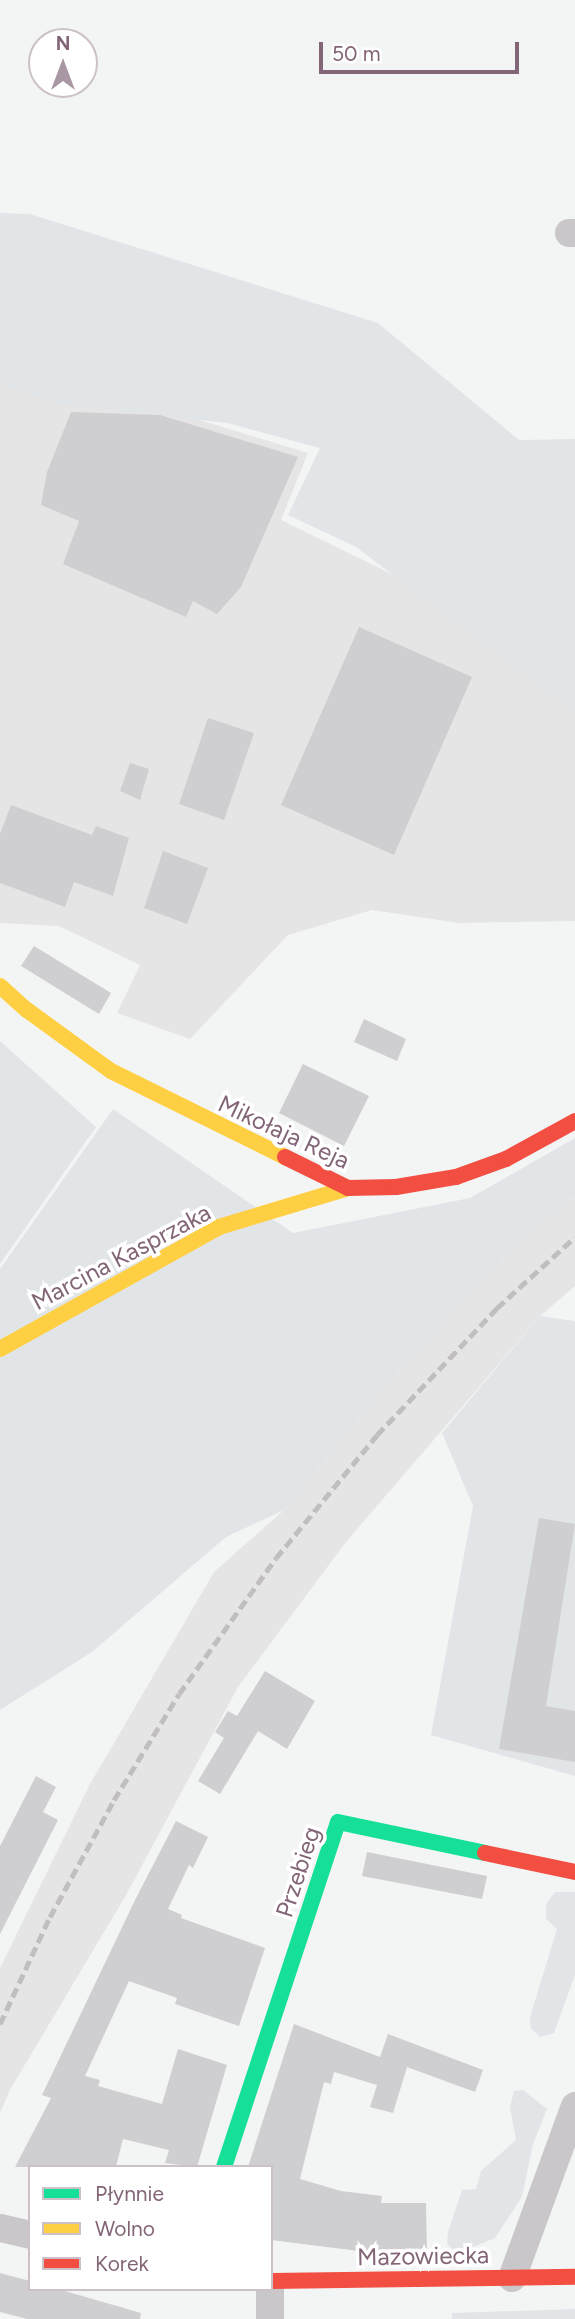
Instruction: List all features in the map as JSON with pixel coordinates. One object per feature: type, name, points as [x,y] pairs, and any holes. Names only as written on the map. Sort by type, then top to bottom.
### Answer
[{"type":"street","name":"Mikołaja Reja","points":[[0,986],[27,1010],[111,1071],[348,1188],[396,1187],[456,1177],[506,1158],[575,1121]]},
{"type":"street","name":"Marcina Kasprzaka","points":[[0,1349],[219,1227],[348,1188]]},
{"type":"street","name":"Przebieg","points":[[225,2165],[338,1822],[575,1872]]},
{"type":"street","points":[[512,2278],[575,2106]]},
{"type":"street","points":[[0,2228],[28,2235]]},
{"type":"street","name":"Mazowiecka","points":[[273,2281],[575,2277]]},
{"type":"street","points":[[270,2291],[270,2319]]},
{"type":"shaded area","points":[[0,213],[30,214],[378,323],[519,440],[575,439],[575,712],[356,547],[288,515],[320,448],[227,423],[60,404],[0,383]]},
{"type":"shaded area","points":[[0,359],[308,453],[281,520],[472,613],[575,696],[575,921],[459,923],[372,910],[288,935],[190,1039],[117,1013],[140,965],[59,926],[0,923]]},
{"type":"shaded area","points":[[0,1041],[96,1127],[0,1264]]},
{"type":"shaded area","points":[[113,1109],[293,1233],[470,1198],[575,1138],[575,1196],[521,1239],[389,1382],[284,1510],[226,1537],[92,1652],[0,1710],[0,1269]]},
{"type":"shaded area","points":[[575,1196],[575,1286],[540,1316],[346,1542],[238,1687],[125,1897],[11,2088],[0,2113],[0,1968],[90,1784],[214,1572],[284,1510],[389,1382],[521,1239]]},
{"type":"shaded area","points":[[540,1316],[575,1321],[575,1776],[431,1735],[473,1506],[442,1433]]},
{"type":"shaded area","points":[[555,1892],[575,1892],[575,1975],[554,2033],[540,2037],[531,2028],[530,2017],[557,1929],[546,1919],[546,1904]]},
{"type":"shaded area","points":[[523,2090],[547,2109],[533,2144],[522,2197],[495,2238],[471,2248],[452,2249],[447,2244],[448,2232],[462,2190],[476,2189],[481,2171],[516,2140],[510,2107],[514,2091]]},
{"type":"shaded area","points":[[575,2309],[575,2319],[452,2319],[452,2313]]},
{"type":"building","points":[[71,412],[160,415],[298,457],[241,587],[217,614],[193,601],[186,617],[63,564],[79,521],[41,505],[47,472]]},
{"type":"building","points":[[359,627],[472,677],[394,855],[281,805]]},
{"type":"building","points":[[208,718],[254,733],[224,820],[179,804]]},
{"type":"building","points":[[130,763],[149,769],[140,800],[120,791]]},
{"type":"building","points":[[11,805],[92,835],[96,826],[129,838],[113,896],[74,882],[65,907],[0,883],[0,834]]},
{"type":"building","points":[[163,851],[208,868],[187,924],[144,908]]},
{"type":"building","points":[[34,946],[111,993],[99,1014],[21,966]]},
{"type":"building","points":[[364,1019],[406,1039],[397,1061],[354,1042]]},
{"type":"building","points":[[303,1064],[369,1096],[344,1146],[279,1113]]},
{"type":"building","points":[[539,1518],[575,1524],[546,1706],[575,1711],[575,1762],[499,1749]]},
{"type":"building","points":[[265,1671],[315,1701],[287,1749],[258,1731],[220,1794],[198,1781],[224,1738],[215,1732],[228,1711],[237,1716]]},
{"type":"building","points":[[36,1776],[56,1787],[43,1812],[58,1820],[0,1934],[0,1846]]},
{"type":"building","points":[[176,1821],[208,1837],[193,1868],[189,1865],[168,1909],[182,1915],[181,1918],[265,1948],[239,2026],[175,2004],[177,1998],[129,1981],[85,2076],[100,2080],[98,2086],[162,2104],[178,2049],[227,2065],[198,2165],[165,2163],[169,2150],[123,2139],[116,2165],[15,2167],[51,2098],[42,2095],[136,1898]]},
{"type":"building","points":[[367,1852],[487,1876],[482,1899],[362,1876]]},
{"type":"building","points":[[294,2024],[380,2057],[388,2034],[483,2070],[475,2092],[407,2067],[393,2113],[370,2107],[377,2085],[334,2072],[331,2084],[324,2082],[300,2179],[341,2191],[382,2196],[381,2203],[426,2203],[427,2254],[382,2254],[273,2240],[273,2165],[249,2165]]},
{"type":"building","points":[[0,2273],[28,2280],[28,2291],[65,2291],[141,2313],[140,2319],[27,2319],[0,2312]]},
{"type":"railway","points":[[0,2024],[50,1917],[114,1800],[179,1694],[276,1558],[377,1435],[497,1308],[575,1237]]},
{"type":"traffic: fast","points":[[225,2165],[338,1822],[485,1853]]},
{"type":"traffic: slow","points":[[0,986],[27,1010],[111,1071],[285,1157]]},
{"type":"traffic: slow","points":[[0,1349],[219,1227],[348,1188]]},
{"type":"traffic: jam","points":[[285,1157],[348,1188],[396,1187],[456,1177],[506,1159],[575,1121]]},
{"type":"traffic: jam","points":[[485,1853],[575,1872]]},
{"type":"traffic: jam","points":[[273,2281],[575,2277]]}]
